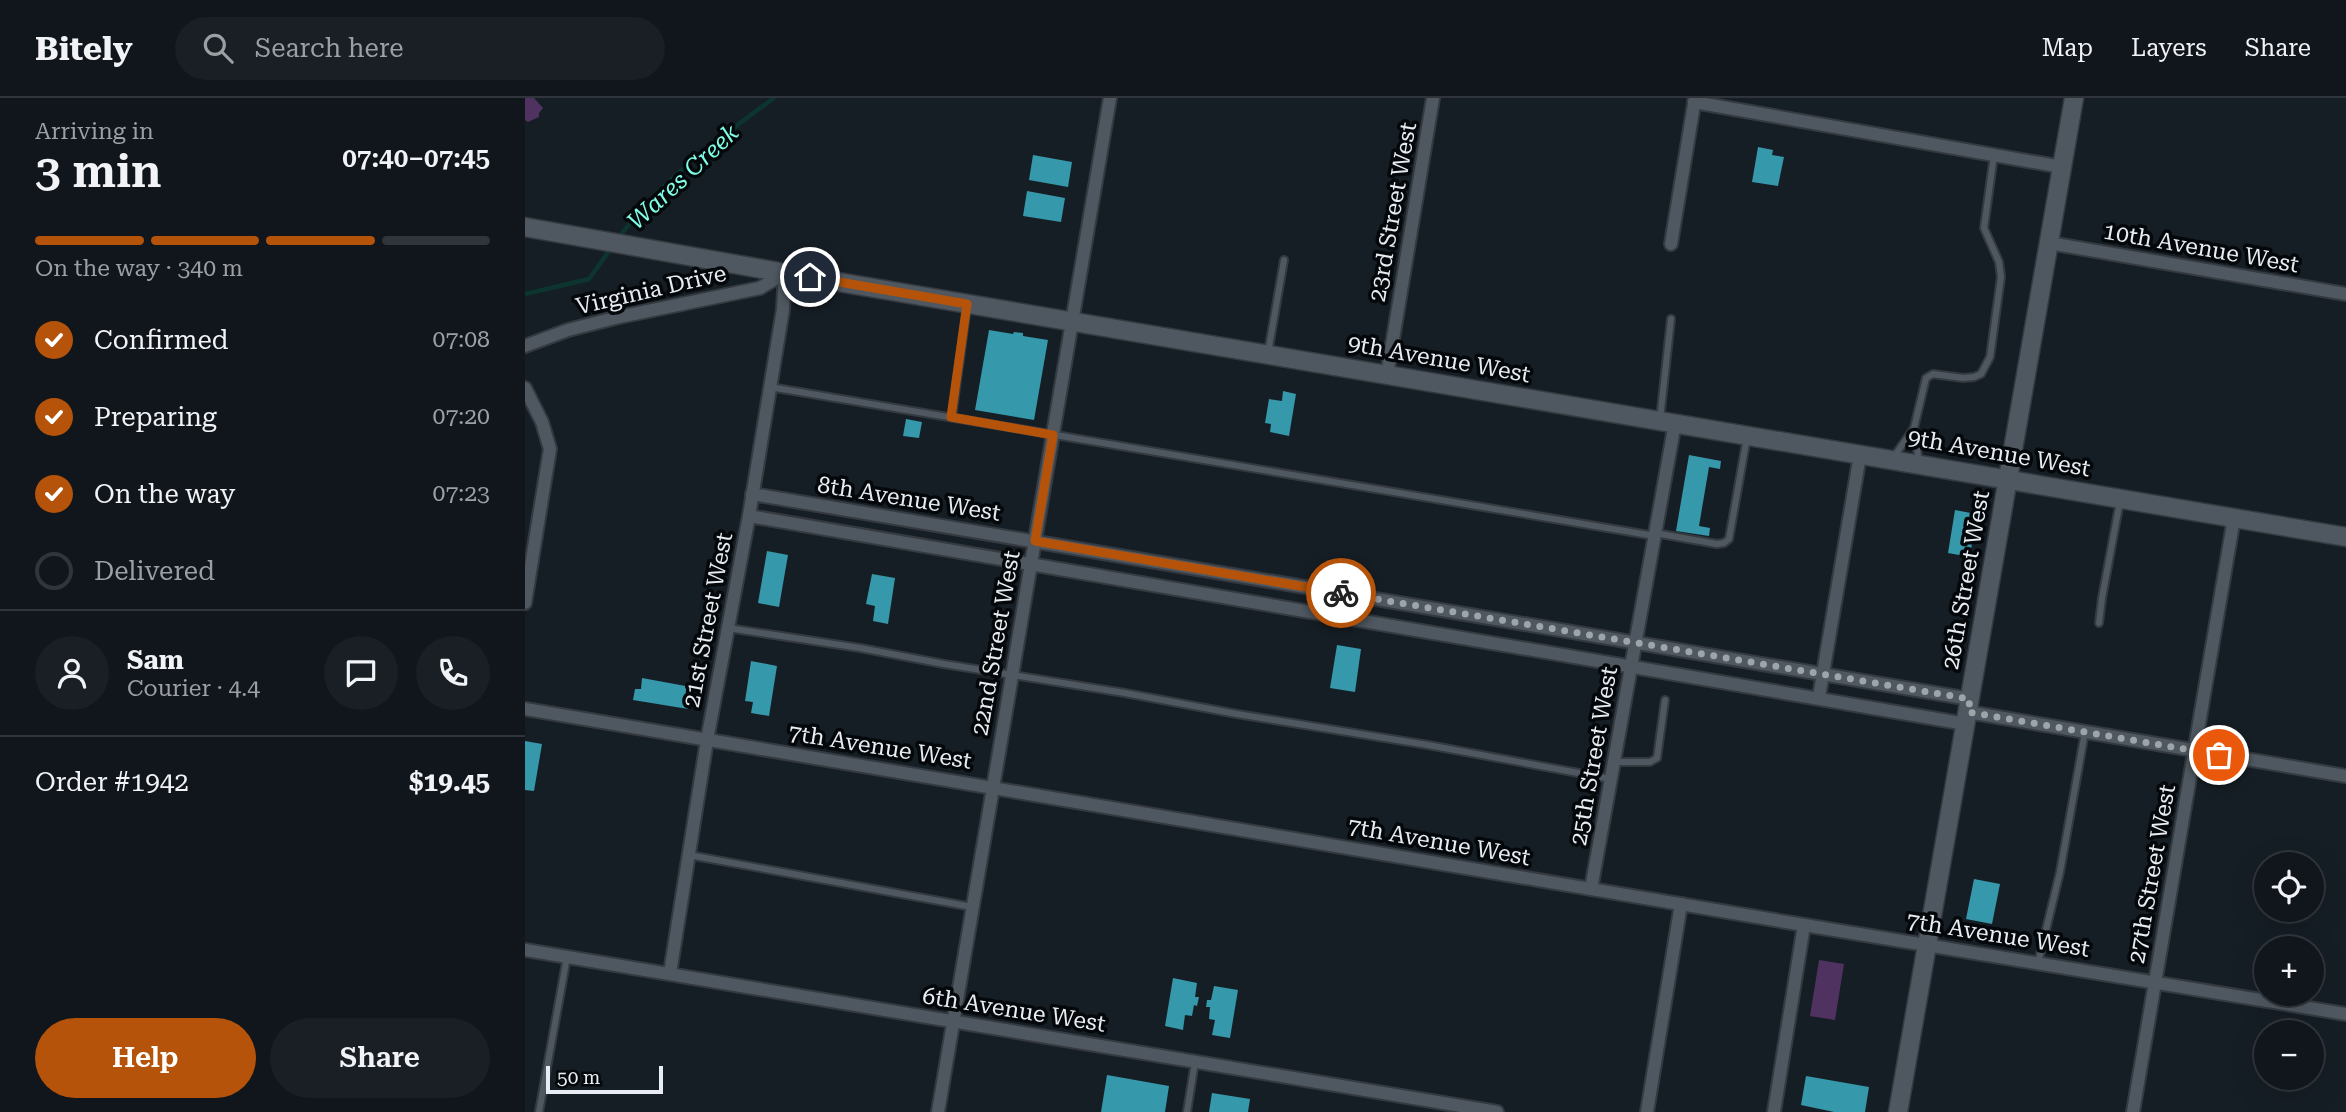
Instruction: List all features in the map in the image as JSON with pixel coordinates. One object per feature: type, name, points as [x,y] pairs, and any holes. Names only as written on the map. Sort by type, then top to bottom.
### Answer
[{"type":"street","name":"22nd Street West","points":[[938,1112],[1110,98]]},
{"type":"street","name":"23rd Street West","points":[[1387,375],[1433,98]]},
{"type":"street","name":"26th Street West","points":[[1898,1112],[2074,98]]},
{"type":"street","points":[[1671,244],[1695,100],[2062,167]]},
{"type":"street","name":"9th Avenue West","points":[[525,227],[2346,537]]},
{"type":"street","name":"10th Avenue West","points":[[2049,243],[2346,294]]},
{"type":"street","name":"Virginia Drive","points":[[525,346],[568,330],[619,317],[760,288],[785,273]]},
{"type":"street","name":"21st Street West","points":[[670,973],[707,740],[729,628],[783,309],[785,273]]},
{"type":"street","points":[[525,388],[542,422],[550,449],[525,603]]},
{"type":"street","name":"25th Street West","points":[[1591,889],[1655,535],[1667,422]]},
{"type":"street","points":[[1819,697],[1860,455]]},
{"type":"street","name":"8th Avenue West","points":[[752,494],[1823,675],[1968,711],[2346,776]]},
{"type":"street","name":"8th Avenue West","points":[[748,516],[1819,697],[1968,711]]},
{"type":"street","name":"27th Street West","points":[[2133,1112],[2234,518]]},
{"type":"street","name":"7th Avenue West","points":[[525,709],[2346,1014]]},
{"type":"street","points":[[1647,1112],[1681,904]]},
{"type":"street","points":[[1774,1112],[1804,925]]},
{"type":"street","name":"6th Avenue West","points":[[525,950],[1497,1112]]},
{"type":"lane","points":[[1919,464],[1914,428],[1926,378],[1934,374],[1974,377],[1981,374],[1990,357],[2001,277],[1999,262],[1984,228],[1994,155]]},
{"type":"lane","points":[[1268,355],[1284,260]]},
{"type":"lane","points":[[951,417],[967,304]]},
{"type":"lane","points":[[1667,422],[1671,319]]},
{"type":"lane","points":[[770,387],[1717,544],[1729,539],[1747,436]]},
{"type":"lane","points":[[1891,459],[1914,428]]},
{"type":"lane","points":[[2099,623],[2120,499]]},
{"type":"lane","points":[[729,628],[1428,745],[1611,779]]},
{"type":"lane","points":[[1614,762],[1650,762],[1657,758],[1665,700]]},
{"type":"lane","points":[[2038,963],[2060,872],[2085,732]]},
{"type":"lane","points":[[689,855],[972,907]]},
{"type":"lane","points":[[539,1112],[567,957]]},
{"type":"lane","points":[[1187,1112],[1195,1062]]},
{"type":"shaded area","points":[[525,98],[534,98],[543,108],[539,117],[528,122],[525,120]]},
{"type":"shaded area","points":[[1819,960],[1844,964],[1835,1020],[1810,1016]]},
{"type":"building","points":[[1758,147],[1773,150],[1772,155],[1784,157],[1778,186],[1752,182]]},
{"type":"building","points":[[1033,155],[1072,162],[1068,187],[1029,180]]},
{"type":"building","points":[[1027,191],[1065,198],[1061,222],[1023,216]]},
{"type":"building","points":[[989,330],[1023,333],[1023,336],[1048,340],[1034,420],[975,410]]},
{"type":"building","points":[[1283,391],[1296,394],[1289,436],[1270,432],[1271,424],[1265,423],[1269,399],[1282,401]]},
{"type":"building","points":[[906,419],[922,422],[919,438],[903,436]]},
{"type":"building","points":[[1689,455],[1721,461],[1720,469],[1709,467],[1699,526],[1710,528],[1709,536],[1676,531]]},
{"type":"building","points":[[1955,510],[1976,514],[1970,557],[1948,553]]},
{"type":"building","points":[[767,551],[788,555],[779,607],[758,603]]},
{"type":"building","points":[[872,574],[895,578],[888,624],[873,621],[875,606],[866,604]]},
{"type":"building","points":[[1337,645],[1361,649],[1355,692],[1330,688]]},
{"type":"building","points":[[751,661],[777,666],[769,716],[751,713],[753,702],[745,701]]},
{"type":"building","points":[[642,678],[691,687],[688,709],[633,700],[635,689],[641,689]]},
{"type":"building","points":[[525,741],[542,744],[534,791],[525,790]]},
{"type":"building","points":[[1974,879],[2000,884],[1992,924],[1966,919]]},
{"type":"building","points":[[1173,978],[1197,983],[1197,1006],[1194,1005],[1192,1016],[1185,1015],[1183,1030],[1165,1026]]},
{"type":"building","points":[[1214,986],[1238,990],[1230,1038],[1212,1035],[1215,1020],[1209,1019],[1210,1007],[1206,1007],[1207,1000],[1211,1000]]},
{"type":"building","points":[[1107,1075],[1169,1086],[1165,1112],[1101,1112]]},
{"type":"building","points":[[1806,1076],[1869,1087],[1865,1112],[1834,1112],[1801,1105]]},
{"type":"building","points":[[1212,1093],[1250,1099],[1248,1112],[1209,1112]]},
{"type":"waterway","name":"Wares Creek","points":[[617,240],[633,219],[670,181],[711,145],[774,98]]},
{"type":"waterway","name":"Wares Creek","points":[[525,294],[589,279],[612,247]]},
{"type":"way so far","points":[[1341,593],[1970,699],[1968,712],[2219,755]]},
{"type":"route","points":[[810,277],[967,304],[951,417],[1053,435],[1035,541],[1341,593]]}]
